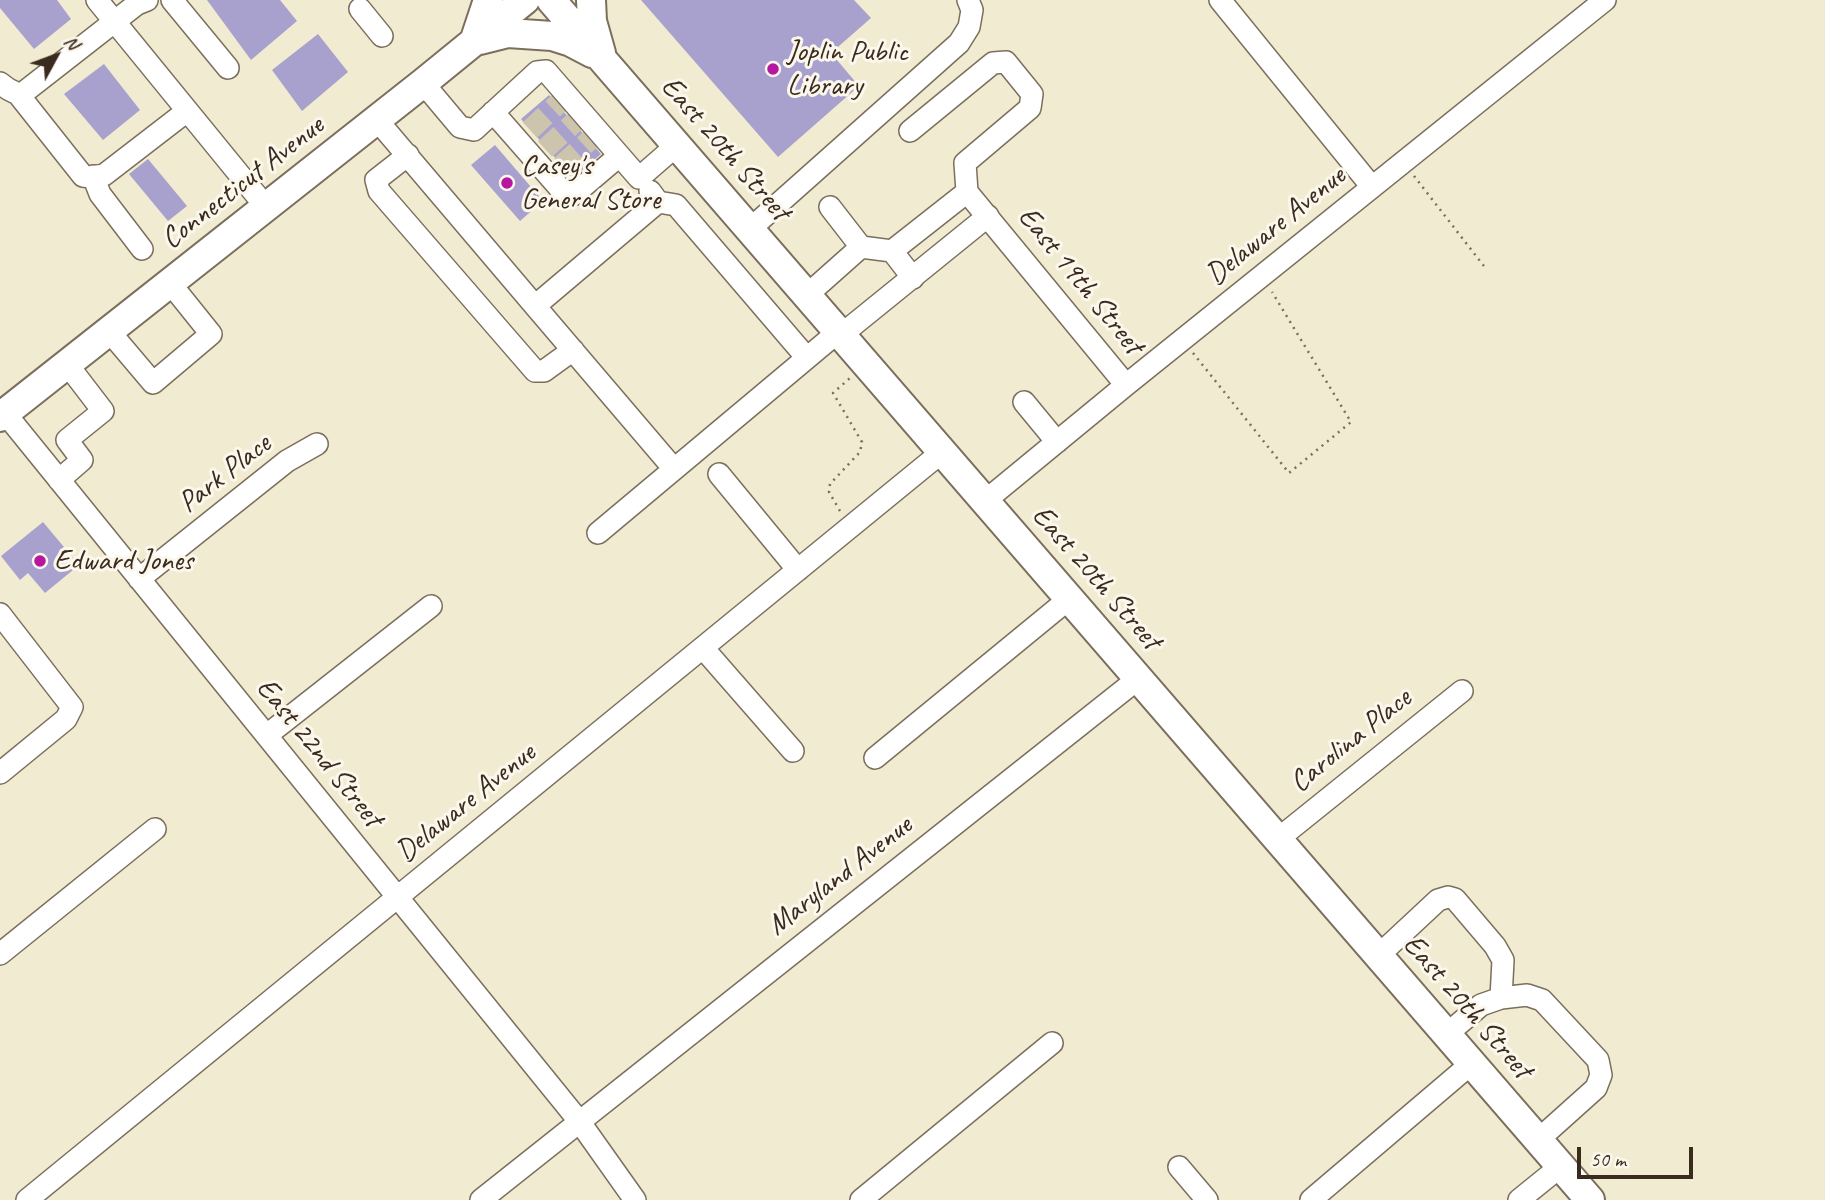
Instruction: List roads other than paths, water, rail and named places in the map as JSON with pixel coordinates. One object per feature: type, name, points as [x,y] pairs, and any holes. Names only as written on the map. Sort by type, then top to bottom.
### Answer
[{"type":"main road","points":[[474,42],[488,0]]},
{"type":"main road","name":"Connecticut Avenue","points":[[3,415],[525,0]]},
{"type":"main road","name":"East 20th Street","points":[[551,0],[1590,1200]]},
{"type":"main road","points":[[591,0],[592,21],[602,59]]},
{"type":"main road","points":[[474,42],[509,33],[552,36],[571,42],[602,59]]},
{"type":"street","points":[[97,0],[267,207]]},
{"type":"street","points":[[9,88],[23,93],[114,21],[146,0]]},
{"type":"street","points":[[751,229],[959,43],[969,27],[972,10],[968,0]]},
{"type":"street","points":[[1220,0],[1372,187]]},
{"type":"street","name":"Delaware Avenue","points":[[985,501],[1605,0]]},
{"type":"street","points":[[172,1],[228,68]]},
{"type":"street","points":[[360,9],[382,36]]},
{"type":"street","points":[[892,251],[967,192],[965,163],[1030,108],[1032,94],[1006,62],[993,63],[910,131]]},
{"type":"street","points":[[423,83],[460,128],[474,130],[537,72],[546,71],[595,134],[619,156],[658,202],[676,205],[807,358]]},
{"type":"street","points":[[9,88],[83,176],[104,175],[187,111]]},
{"type":"street","points":[[493,112],[524,136],[555,171],[564,193],[573,195],[619,156]]},
{"type":"street","points":[[377,120],[674,469]]},
{"type":"street","points":[[639,178],[677,145]]},
{"type":"street","points":[[408,155],[376,180],[379,191],[535,371],[544,371],[573,350]]},
{"type":"street","points":[[93,176],[100,194],[142,249]]},
{"type":"street","name":"East 19th Street","points":[[967,192],[1126,385]]},
{"type":"street","points":[[535,306],[658,202]]},
{"type":"street","points":[[830,207],[861,247],[892,251],[913,278]]},
{"type":"street","points":[[598,533],[807,358],[913,278],[988,216]]},
{"type":"street","points":[[807,295],[861,247]]},
{"type":"street","points":[[109,331],[153,383],[211,334],[170,283]]},
{"type":"street","points":[[59,480],[82,460],[67,440],[103,411],[67,364]]},
{"type":"street","points":[[1024,402],[1057,442]]},
{"type":"street","name":"East 22nd Street","points":[[3,415],[267,734],[579,1121],[635,1200]]},
{"type":"street","name":"Park Place","points":[[139,579],[287,461],[317,444]]},
{"type":"street","name":"Delaware Avenue","points":[[27,1200],[942,452]]},
{"type":"street","points":[[719,474],[798,570]]},
{"type":"street","points":[[875,758],[1070,598]]},
{"type":"street","points":[[267,734],[431,606]]},
{"type":"street","points":[[0,614],[72,707],[66,719],[0,774]]},
{"type":"street","points":[[703,648],[793,751]]},
{"type":"street","name":"Maryland Avenue","points":[[481,1200],[1139,678]]},
{"type":"street","name":"Carolina Place","points":[[1278,839],[1462,691]]},
{"type":"street","points":[[0,954],[155,829]]},
{"type":"street","points":[[1379,955],[1438,900],[1448,897],[1455,899],[1495,946],[1503,960],[1502,998]]},
{"type":"street","points":[[1447,1034],[1481,1004],[1527,995],[1542,1000],[1598,1060],[1601,1075],[1596,1088],[1538,1140]]},
{"type":"street","points":[[861,1200],[1052,1043]]},
{"type":"street","points":[[1311,1200],[1472,1063]]},
{"type":"street","points":[[1518,1200],[1561,1166]]},
{"type":"street","points":[[1179,1167],[1196,1196]]},
{"type":"tunnel","points":[[530,130],[562,100]]},
{"type":"tunnel","points":[[545,149],[578,119]]},
{"type":"tunnel","points":[[561,166],[593,137]]},
{"type":"place","name":"Joplin Public Library","points":[[773,69]]},
{"type":"place","name":"Casey's General Store","points":[[507,183]]},
{"type":"place","name":"Edward Jones","points":[[40,561]]}]
